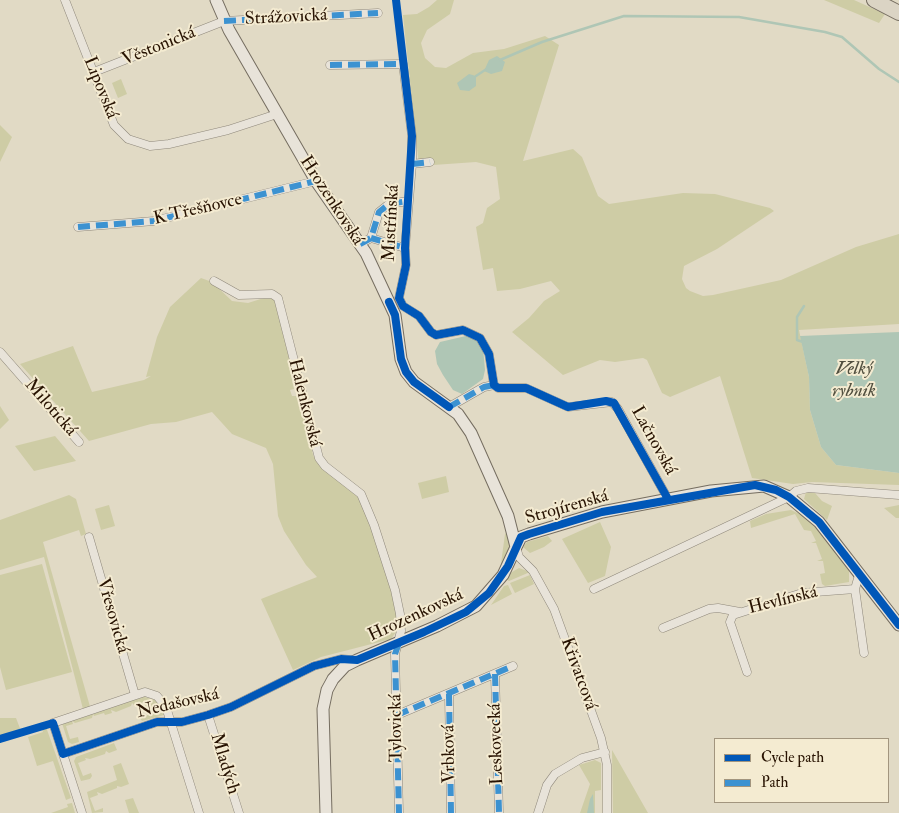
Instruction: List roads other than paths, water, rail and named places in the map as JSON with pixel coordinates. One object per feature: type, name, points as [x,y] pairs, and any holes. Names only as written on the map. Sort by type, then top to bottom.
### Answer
[{"type":"highway","points":[[874,0],[899,13]]},
{"type":"street","name":"Lipovská","points":[[65,0],[114,125],[124,136],[138,144],[152,146],[169,144],[228,130],[277,114]]},
{"type":"street","name":"Hrozenkovská","points":[[216,0],[224,21],[316,181],[360,244],[394,300],[401,359],[406,372],[414,382],[450,406],[465,423],[481,454],[508,516],[516,546],[503,575],[476,606],[399,643],[357,660],[337,674],[325,696],[323,716],[326,813]]},
{"type":"street","name":"Strážovická","points":[[224,21],[378,13]]},
{"type":"street","name":"Věstonická","points":[[94,72],[224,21]]},
{"type":"street","name":"Mistřínská","points":[[330,65],[403,64],[412,136],[412,164],[405,248],[406,265],[394,300]]},
{"type":"street","points":[[412,164],[430,162]]},
{"type":"street","name":"K Třešňovce","points":[[78,227],[154,221],[316,181]]},
{"type":"street","points":[[360,244],[371,238],[380,212],[389,204],[408,201]]},
{"type":"street","points":[[371,238],[405,248]]},
{"type":"street","name":"Halenkovská","points":[[214,281],[238,295],[274,294],[280,300],[319,458],[325,466],[361,494],[374,525],[399,609],[401,631],[399,643]]},
{"type":"street","points":[[394,300],[419,316],[431,332],[436,334],[463,330],[470,331],[480,338],[489,354],[494,386]]},
{"type":"street","name":"Milotická","points":[[0,352],[80,442]]},
{"type":"street","name":"Lačnovská","points":[[450,406],[484,387],[494,386],[498,388],[526,388],[568,407],[606,401],[614,403],[668,499]]},
{"type":"street","name":"Strojírenská","points":[[516,546],[521,537],[602,512],[755,485],[776,490],[819,522],[899,625]]},
{"type":"street","points":[[594,589],[789,498],[796,491],[808,488],[899,495]]},
{"type":"street","name":"Vřesovická","points":[[89,537],[135,695]]},
{"type":"street","name":"Křivatcová","points":[[516,546],[519,557],[533,571],[554,609],[605,752],[607,813]]},
{"type":"street","points":[[859,575],[856,589],[864,653]]},
{"type":"street","name":"Hevlínská","points":[[747,672],[730,622],[733,615],[802,593],[856,589]]},
{"type":"street","name":"Hevlínská","points":[[663,628],[709,609],[740,612]]},
{"type":"street","name":"Tylovická","points":[[399,643],[395,654],[399,813]]},
{"type":"street","name":"Nedašovská","points":[[63,754],[157,722],[170,720],[182,722],[231,707],[314,666],[341,660],[357,660]]},
{"type":"street","points":[[397,714],[513,666]]},
{"type":"street","name":"Leskovecká","points":[[495,674],[499,813]]},
{"type":"street","name":"Nedašovská","points":[[82,813],[52,723],[145,692],[157,696],[163,702],[170,720]]},
{"type":"street","name":"Vrbková","points":[[449,694],[451,813]]},
{"type":"street","name":"Mladých","points":[[208,715],[239,813]]},
{"type":"street","points":[[170,720],[199,813]]},
{"type":"street","points":[[538,813],[547,785],[554,774],[582,758],[605,752]]},
{"type":"water","points":[[497,56],[505,62],[502,71],[491,74],[484,71],[489,60]]},
{"type":"water","points":[[469,74],[476,76],[476,86],[469,91],[460,90],[457,83]]},
{"type":"water","name":"Velký rybník","points":[[899,332],[899,473],[836,465],[821,447],[810,410],[809,377],[800,336]]},
{"type":"water","points":[[466,336],[476,338],[483,348],[485,370],[483,379],[462,394],[453,390],[443,375],[437,364],[435,351],[440,342]]},
{"type":"water","points":[[593,794],[594,813],[587,813],[590,799]]},
{"type":"waterway","points":[[500,60],[542,42],[624,16],[739,17],[825,32],[842,37],[879,69],[899,82]]},
{"type":"waterway","points":[[476,76],[485,70]]},
{"type":"waterway","points":[[803,342],[797,340],[797,317],[804,306]]}]
